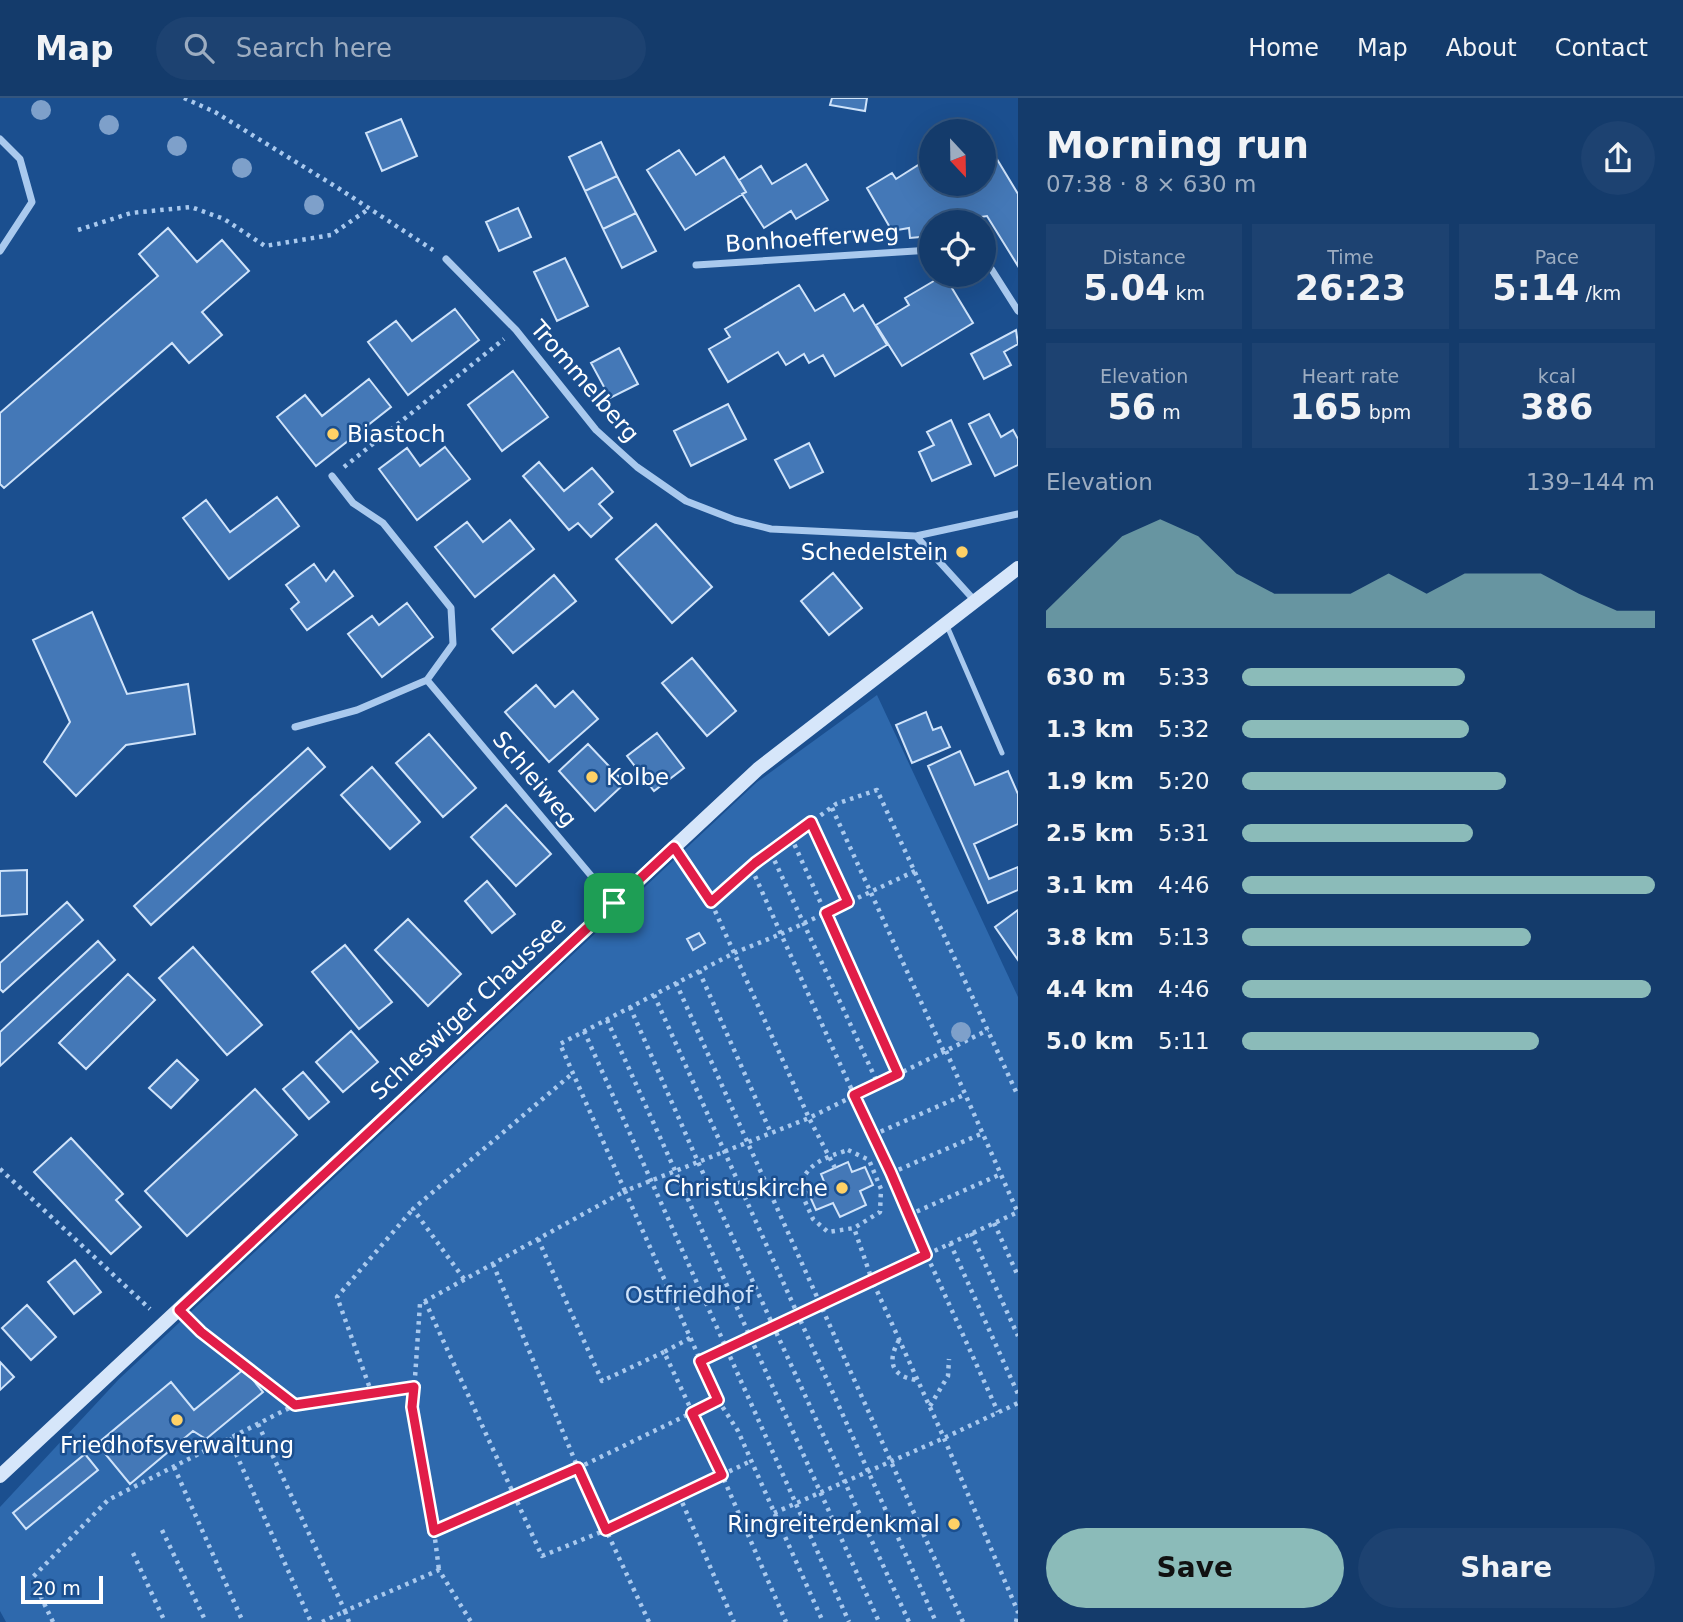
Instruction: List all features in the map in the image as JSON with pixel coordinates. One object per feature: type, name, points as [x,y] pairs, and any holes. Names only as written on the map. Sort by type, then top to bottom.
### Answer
[{"type":"street","points":[[0,139],[20,159],[32,202],[0,251]]},
{"type":"street","name":"Bonhoefferweg","points":[[696,265],[919,251]]},
{"type":"street","name":"Trommelberg","points":[[446,259],[516,330],[596,430],[637,467],[685,500],[735,520],[771,529],[916,536],[1018,514]]},
{"type":"street","points":[[996,276],[1018,311]]},
{"type":"street","points":[[295,727],[357,710],[427,680],[453,644],[451,608],[383,523],[353,503],[332,476]]},
{"type":"street","points":[[916,536],[975,601]]},
{"type":"street","name":"Schleswiger Chaussee","points":[[0,1476],[758,769],[1018,568]]},
{"type":"street","name":"Schleiweg","points":[[427,680],[614,903]]},
{"type":"lane","points":[[946,624],[1002,753]]},
{"type":"path","points":[[184,98],[215,112],[370,208],[446,259]]},
{"type":"path","points":[[78,230],[131,213],[191,207],[225,219],[265,246],[331,235],[370,208]]},
{"type":"path","points":[[332,476],[516,330]]},
{"type":"path","points":[[711,902],[751,867],[831,807],[877,790],[1018,1096]]},
{"type":"path","points":[[700,1361],[1018,1212],[966,1094],[831,807]]},
{"type":"path","points":[[811,822],[848,902]]},
{"type":"path","points":[[791,837],[898,1074]]},
{"type":"path","points":[[674,847],[711,902],[809,1118],[835,1168]]},
{"type":"path","points":[[771,852],[878,1084]]},
{"type":"path","points":[[751,867],[998,1412]]},
{"type":"path","points":[[822,1622],[738,1431],[718,1400],[700,1361],[560,1044],[734,953],[915,872]]},
{"type":"path","points":[[699,971],[771,1133]]},
{"type":"path","points":[[676,984],[963,1622]]},
{"type":"path","points":[[654,995],[936,1622]]},
{"type":"path","points":[[630,1007],[698,1162],[909,1622]]},
{"type":"path","points":[[607,1020],[879,1622]]},
{"type":"path","points":[[471,1622],[439,1570],[412,1407],[420,1304],[625,1191],[809,1118],[988,1030]]},
{"type":"path","points":[[584,1031],[849,1622]]},
{"type":"path","points":[[372,1394],[337,1297],[413,1209],[573,1073]]},
{"type":"path","points":[[873,1135],[966,1094]]},
{"type":"path","points":[[891,1173],[983,1133]]},
{"type":"path","points":[[848,1150],[869,1160],[881,1189],[880,1212],[854,1228],[828,1232],[813,1219],[799,1188],[804,1173],[829,1156],[848,1150]]},
{"type":"path","points":[[0,1168],[165,1323]]},
{"type":"path","points":[[909,1215],[1001,1174]]},
{"type":"path","points":[[413,1209],[464,1279]]},
{"type":"path","points":[[994,1223],[1018,1276]]},
{"type":"path","points":[[854,1228],[872,1280],[944,1438],[1018,1612],[1016,1622]]},
{"type":"path","points":[[971,1233],[1018,1336]]},
{"type":"path","points":[[538,1239],[602,1381],[690,1338]]},
{"type":"path","points":[[950,1243],[1018,1394]]},
{"type":"path","points":[[493,1264],[578,1468],[649,1622]]},
{"type":"path","points":[[425,1301],[542,1556],[606,1530],[751,1461]]},
{"type":"path","points":[[179,1310],[201,1332],[295,1405]]},
{"type":"path","points":[[899,1340],[893,1350],[892,1362],[897,1372],[906,1378],[917,1380]]},
{"type":"path","points":[[664,1352],[722,1475],[786,1622]]},
{"type":"path","points":[[929,1406],[948,1376],[949,1359]]},
{"type":"path","points":[[54,1622],[32,1578],[108,1500],[295,1405],[414,1387]]},
{"type":"path","points":[[434,1531],[578,1468],[718,1400]]},
{"type":"path","points":[[774,1513],[1018,1403]]},
{"type":"path","points":[[257,1424],[349,1622]]},
{"type":"path","points":[[229,1438],[311,1622]]},
{"type":"path","points":[[174,1466],[243,1622]]},
{"type":"path","points":[[679,1495],[734,1622]]},
{"type":"path","points":[[162,1530],[206,1622]]},
{"type":"path","points":[[133,1553],[165,1622]]},
{"type":"path","points":[[322,1622],[439,1570]]},
{"type":"green space","name":"Ostfriedhof","points":[[877,695],[1018,997],[1018,1622],[6,1622],[0,1611],[0,1507],[119,1379],[757,782]]},
{"type":"building","points":[[832,98],[867,98],[865,111],[830,105]]},
{"type":"building","points":[[401,119],[417,156],[382,171],[366,133]]},
{"type":"building","points":[[601,142],[617,176],[585,191],[569,157]]},
{"type":"building","points":[[679,150],[696,175],[724,157],[746,192],[685,230],[647,170]]},
{"type":"building","points":[[996,158],[1018,194],[1018,266],[996,231],[996,210],[919,210],[919,237],[910,238],[909,228],[892,231],[867,188],[892,173],[896,179],[919,165],[919,196],[996,196]]},
{"type":"building","points":[[806,164],[828,200],[796,219],[791,211],[764,228],[742,194],[746,192],[739,180],[761,166],[772,184]]},
{"type":"building","points":[[617,176],[636,213],[603,229],[585,191]]},
{"type":"building","points":[[518,208],[531,237],[499,251],[486,222]]},
{"type":"building","points":[[636,213],[656,251],[622,268],[603,229]]},
{"type":"building","points":[[168,228],[197,262],[222,240],[249,271],[202,312],[222,335],[189,363],[172,343],[4,488],[0,484],[0,413],[158,276],[139,254]]},
{"type":"building","points":[[565,258],[588,306],[557,321],[534,272]]},
{"type":"building","points":[[799,285],[815,311],[844,294],[854,311],[863,305],[887,345],[835,376],[823,355],[809,363],[804,354],[786,365],[778,352],[728,382],[709,349],[730,337],[725,329]]},
{"type":"building","points":[[924,287],[951,287],[973,323],[902,366],[876,325],[909,305],[905,298]]},
{"type":"building","points":[[455,309],[479,340],[408,395],[368,342],[396,321],[412,341]]},
{"type":"building","points":[[1016,330],[1018,344],[1004,352],[1011,365],[984,379],[971,354]]},
{"type":"building","points":[[619,348],[638,384],[610,398],[591,363]]},
{"type":"building","points":[[513,371],[548,417],[502,451],[468,405]]},
{"type":"building","points":[[369,379],[391,407],[316,466],[277,417],[305,395],[322,416]]},
{"type":"building","points":[[728,404],[746,439],[691,466],[674,431]]},
{"type":"building","points":[[989,414],[1001,437],[1013,430],[1018,439],[1018,465],[995,476],[969,424]]},
{"type":"building","points":[[951,420],[971,464],[932,481],[919,452],[934,445],[927,432]]},
{"type":"building","points":[[809,443],[823,472],[790,488],[775,460]]},
{"type":"building","points":[[445,447],[470,479],[417,520],[379,469],[407,448],[420,466]]},
{"type":"building","points":[[539,462],[564,491],[592,468],[613,492],[599,504],[612,518],[591,537],[578,523],[569,530],[523,476]]},
{"type":"building","points":[[277,497],[299,526],[229,579],[183,518],[206,500],[230,532]]},
{"type":"building","points":[[510,520],[534,549],[475,597],[435,547],[467,522],[483,542]]},
{"type":"building","points":[[656,524],[712,587],[672,623],[616,559]]},
{"type":"building","points":[[314,564],[326,581],[334,571],[353,596],[307,630],[291,609],[299,602],[286,585]]},
{"type":"building","points":[[833,573],[862,608],[829,635],[801,601]]},
{"type":"building","points":[[554,575],[576,601],[513,653],[492,629]]},
{"type":"building","points":[[407,603],[433,637],[382,677],[348,634],[372,616],[379,625]]},
{"type":"building","points":[[92,612],[127,694],[188,684],[195,734],[126,745],[76,796],[44,762],[70,722],[33,640]]},
{"type":"building","points":[[692,658],[736,711],[707,736],[662,683]]},
{"type":"building","points":[[536,685],[555,707],[573,691],[598,719],[549,762],[505,712]]},
{"type":"building","points":[[926,712],[933,730],[941,727],[950,747],[912,763],[896,725]]},
{"type":"building","points":[[657,733],[684,768],[654,791],[627,756]]},
{"type":"building","points":[[429,734],[476,788],[443,817],[396,763]]},
{"type":"building","name":"Kolbe","points":[[588,744],[625,783],[595,811],[559,771]]},
{"type":"building","points":[[308,748],[325,767],[151,925],[134,906]]},
{"type":"building","points":[[960,751],[975,785],[1008,771],[1018,794],[1018,824],[974,844],[989,879],[1018,867],[1018,890],[988,903],[928,766]]},
{"type":"building","points":[[372,767],[420,822],[390,849],[341,795]]},
{"type":"building","points":[[506,805],[551,854],[516,886],[471,837]]},
{"type":"building","points":[[27,870],[27,914],[0,916],[0,871]]},
{"type":"building","points":[[487,881],[515,914],[492,933],[465,901]]},
{"type":"building","points":[[67,902],[83,920],[3,992],[0,989],[0,963]]},
{"type":"building","points":[[1018,910],[1018,960],[995,927]]},
{"type":"building","points":[[408,919],[461,974],[428,1006],[375,950]]},
{"type":"building","points":[[699,933],[705,943],[693,950],[687,939]]},
{"type":"building","points":[[98,941],[115,960],[0,1066],[0,1032]]},
{"type":"building","points":[[345,945],[392,1002],[359,1029],[312,972]]},
{"type":"building","points":[[193,947],[262,1025],[227,1055],[159,978]]},
{"type":"building","points":[[128,974],[155,1000],[86,1069],[59,1043]]},
{"type":"building","points":[[351,1031],[378,1062],[343,1092],[316,1062]]},
{"type":"building","points":[[177,1060],[198,1080],[171,1108],[149,1088]]},
{"type":"building","points":[[303,1072],[329,1102],[309,1119],[283,1089]]},
{"type":"building","points":[[255,1089],[297,1135],[187,1236],[145,1191]]},
{"type":"building","points":[[71,1138],[123,1194],[116,1200],[141,1227],[111,1254],[34,1172]]},
{"type":"building","name":"Christuskirche","points":[[848,1162],[852,1172],[865,1167],[873,1185],[860,1191],[866,1205],[840,1217],[833,1203],[816,1210],[808,1192],[825,1184],[821,1174]]},
{"type":"building","points":[[75,1260],[101,1292],[74,1314],[48,1282]]},
{"type":"building","points":[[27,1305],[56,1337],[31,1360],[2,1328]]},
{"type":"building","points":[[0,1362],[14,1377],[0,1390]]},
{"type":"building","name":"Friedhofsverwaltung","points":[[244,1369],[263,1392],[206,1439],[193,1431],[130,1484],[97,1444],[171,1382],[194,1410]]},
{"type":"building","points":[[85,1454],[98,1470],[26,1529],[13,1513]]},
{"type":"place","name":"Biastoch","points":[[333,434]]},
{"type":"place","name":"Schedelstein","points":[[962,552]]},
{"type":"place","name":"Kolbe","points":[[592,777]]},
{"type":"place","name":"Christuskirche","points":[[842,1188]]},
{"type":"place","name":"Friedhofsverwaltung","points":[[177,1420]]},
{"type":"place","name":"Ringreiterdenkmal","points":[[954,1524]]},
{"type":"route","points":[[811,822],[848,902],[826,913],[898,1074],[854,1095],[926,1255],[700,1361],[718,1400],[692,1413],[722,1475],[606,1530],[578,1468],[434,1531],[412,1407],[414,1387],[295,1405],[201,1332],[179,1310],[614,903],[674,847],[711,902],[755,863],[811,822]]}]
